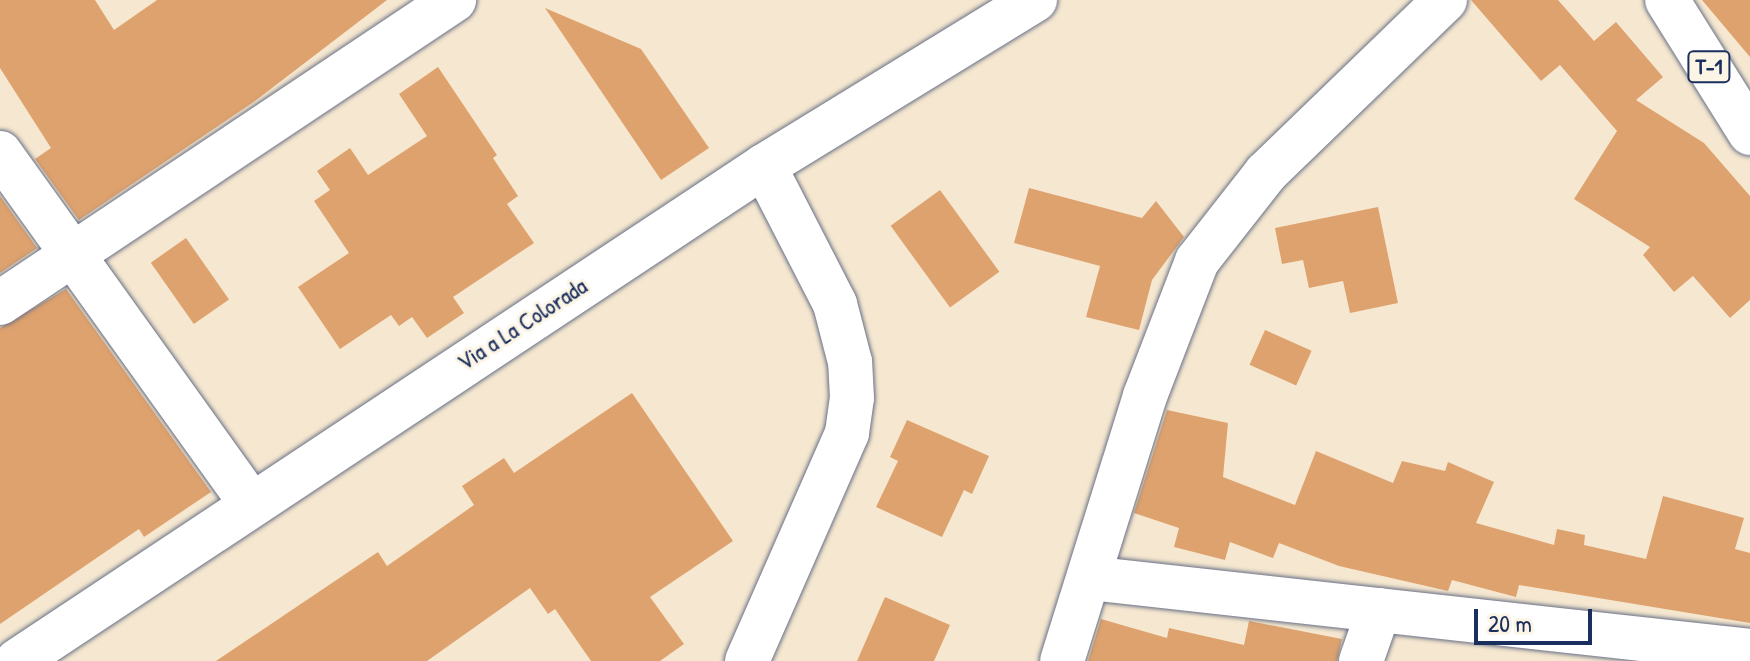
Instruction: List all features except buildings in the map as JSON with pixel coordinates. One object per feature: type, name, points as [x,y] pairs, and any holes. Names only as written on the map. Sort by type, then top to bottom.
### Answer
[{"type":"main road","points":[[0,303],[454,0]]},
{"type":"main road","points":[[1062,661],[1145,396],[1197,261],[1266,173],[1445,0]]},
{"type":"main road","name":"T-1","points":[[1667,0],[1750,133]]},
{"type":"main road","name":"Via a La Colorada","points":[[17,661],[250,502],[1009,7]]},
{"type":"main road","points":[[0,153],[250,502]]},
{"type":"main road","points":[[747,661],[847,433],[852,398],[850,362],[835,304],[764,166]]},
{"type":"main road","points":[[1089,578],[1379,610],[1667,652],[1750,651]]},
{"type":"main road","points":[[1361,661],[1379,610]]}]
